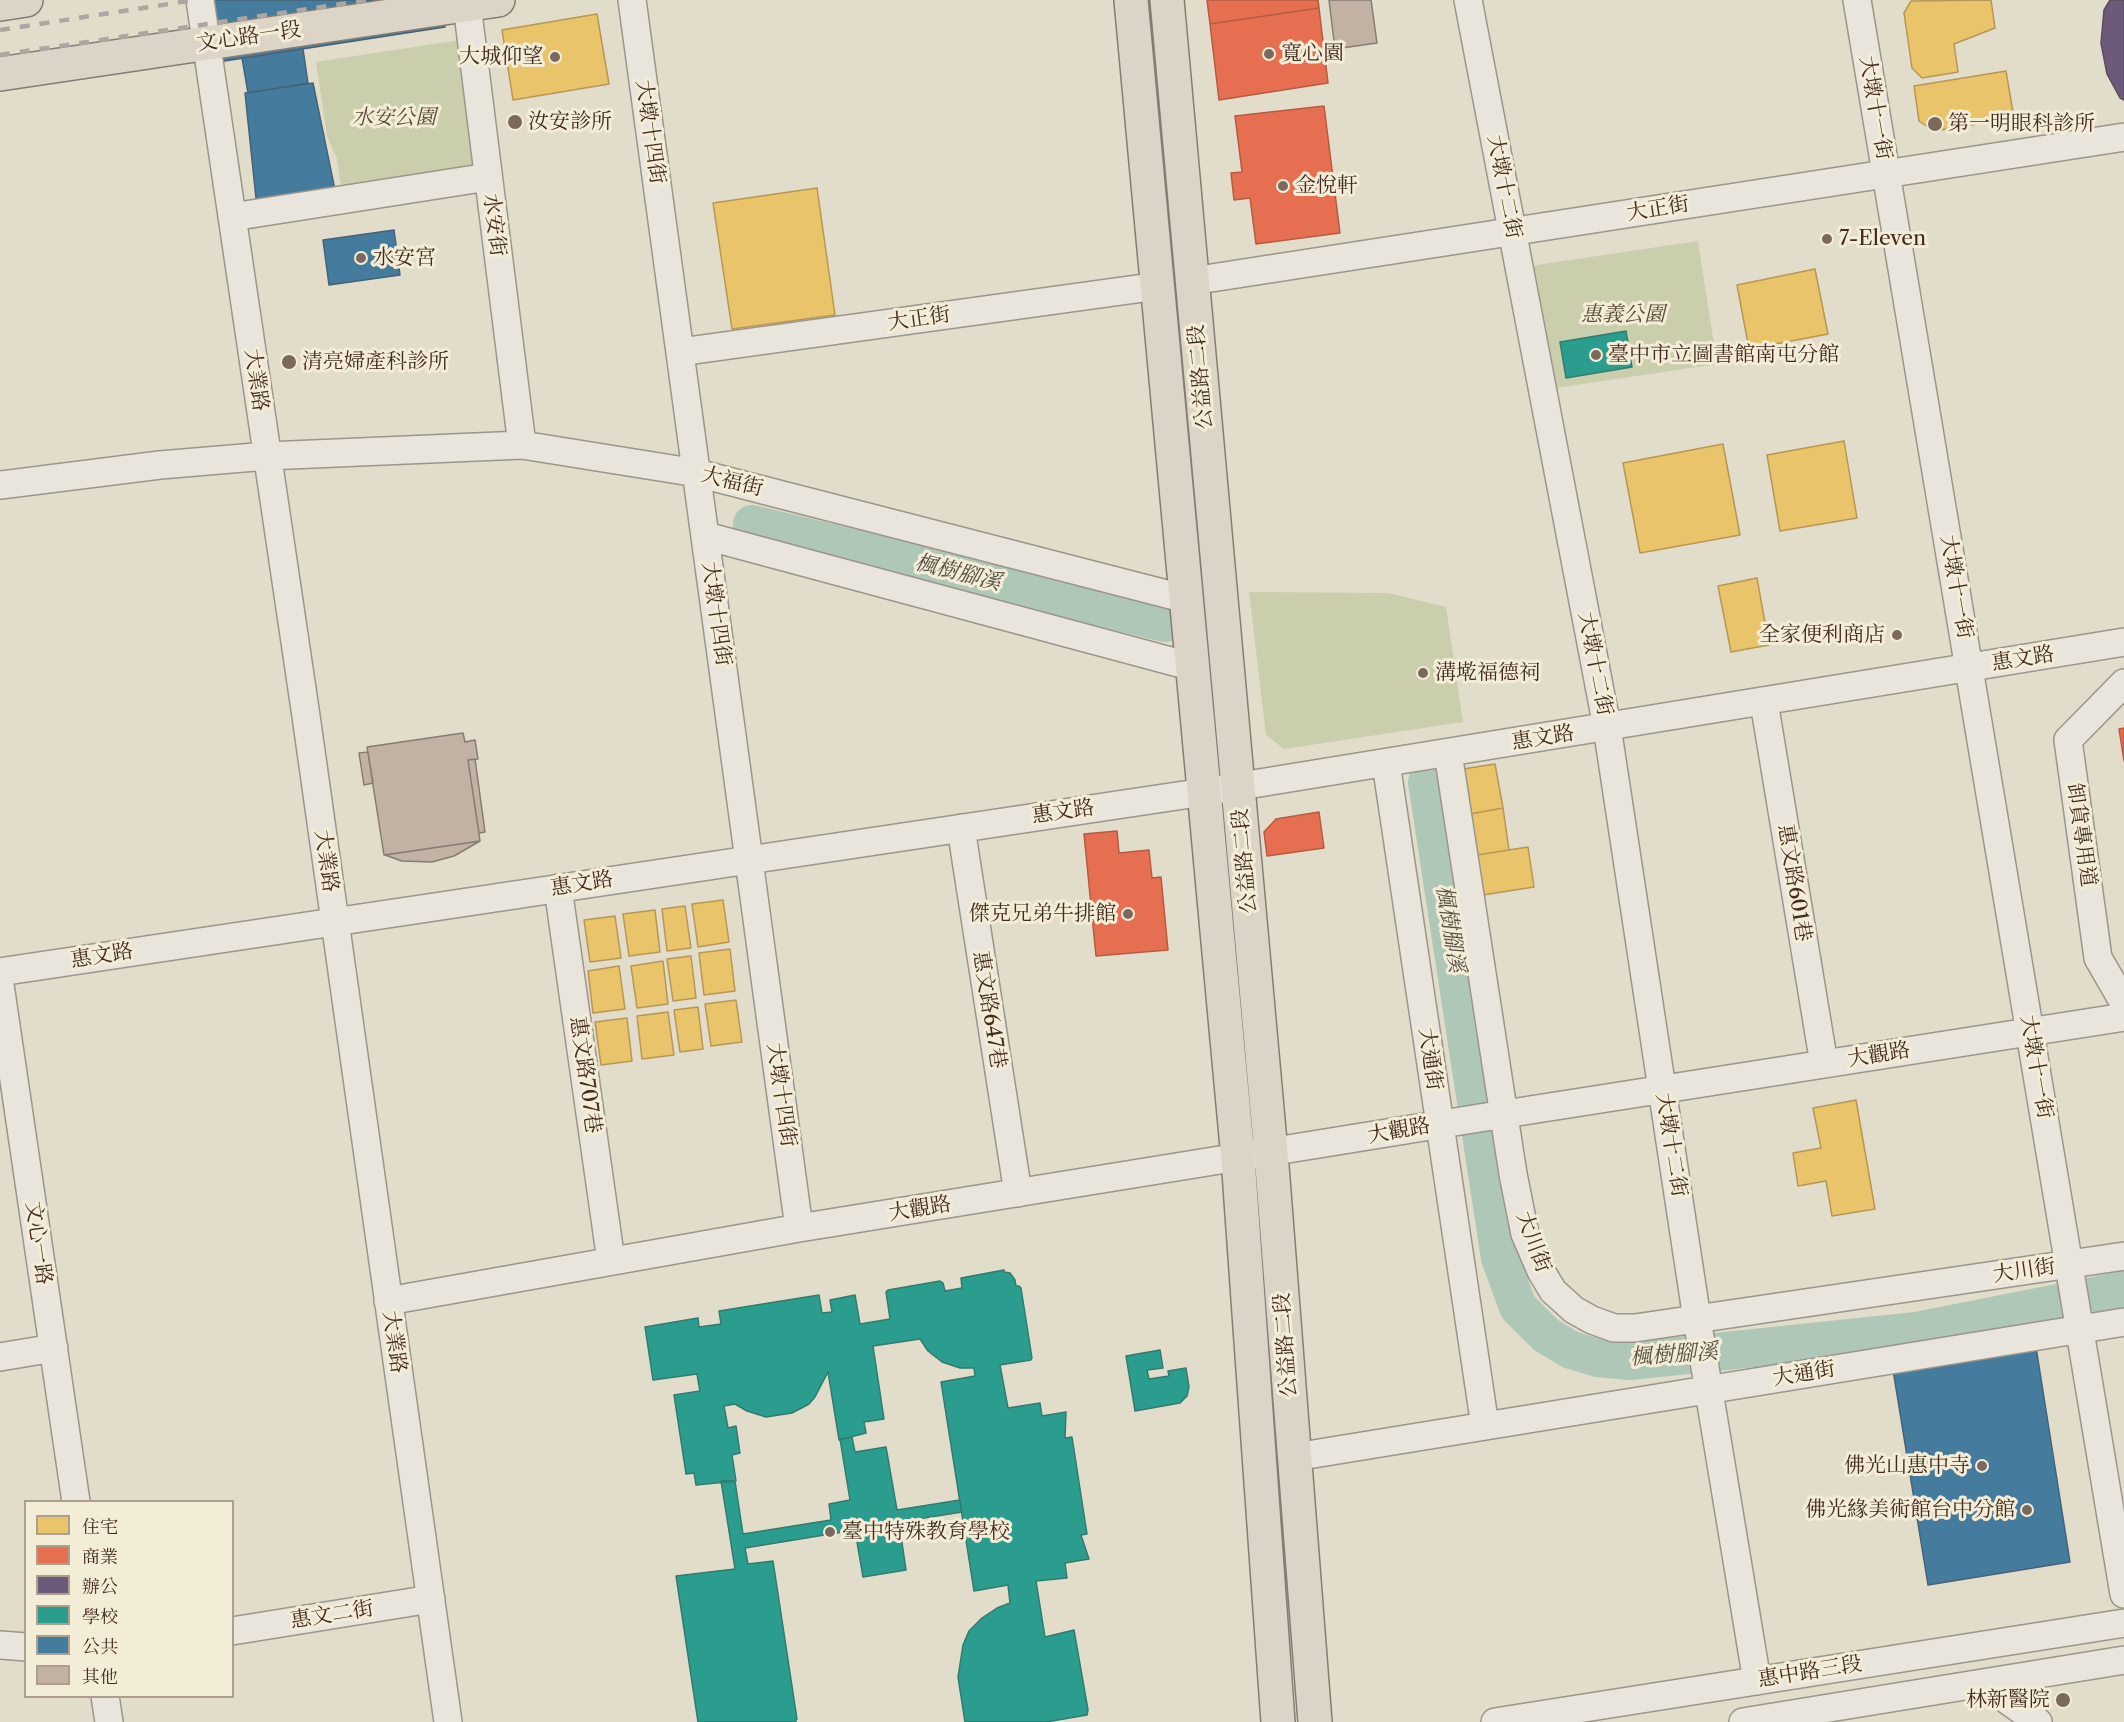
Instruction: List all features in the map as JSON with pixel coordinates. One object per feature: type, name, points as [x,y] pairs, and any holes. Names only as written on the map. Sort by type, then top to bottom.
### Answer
[{"type":"main road","points":[[0,4],[26,0]]},
{"type":"main road","name":"公益路二段","points":[[1131,0],[1238,1158],[1278,1722]]},
{"type":"main road","name":"公益路二段","points":[[1167,0],[1271,1153],[1315,1722]]},
{"type":"main road","name":"文心路一段","points":[[0,74],[483,2]]},
{"type":"street","name":"大業路","points":[[200,0],[305,705],[448,1722]]},
{"type":"street","name":"大墩十四街","points":[[632,0],[799,1228]]},
{"type":"street","name":"大墩十二街","points":[[1468,0],[1607,727],[1707,1383]]},
{"type":"street","name":"大墩十一街","points":[[1857,0],[2080,1327]]},
{"type":"street","name":"水安街","points":[[483,2],[488,177],[522,445]]},
{"type":"street","name":"大正街","points":[[1192,281],[2124,138]]},
{"type":"street","points":[[232,216],[488,177]]},
{"type":"street","name":"大正街","points":[[680,352],[1158,286]]},
{"type":"street","name":"大福街","points":[[0,485],[160,465],[267,456],[522,445],[697,473],[1186,599]]},
{"type":"street","points":[[706,536],[1192,667]]},
{"type":"street","name":"惠文路","points":[[0,972],[1204,792],[2124,642]]},
{"type":"street","name":"卸貨專用道","points":[[2124,683],[2068,740],[2098,958],[2124,1004]]},
{"type":"street","name":"惠文路601巷","points":[[1764,702],[1824,1064]]},
{"type":"street","name":"大川街","points":[[1448,753],[1498,1115],[1526,1234],[1541,1271],[1553,1291],[1574,1310],[1614,1328],[1698,1326],[2071,1273],[2124,1256]]},
{"type":"street","name":"大通街","points":[[1386,763],[1446,1123],[1485,1426]]},
{"type":"street","name":"惠文路647巷","points":[[961,828],[1018,1193]]},
{"type":"street","name":"惠文路707巷","points":[[558,888],[611,1261]]},
{"type":"street","name":"文心一路","points":[[0,985],[76,1500]]},
{"type":"street","name":"大觀路","points":[[388,1301],[799,1228],[1446,1123],[2124,1017]]},
{"type":"street","name":"大通街","points":[[1295,1457],[1485,1426],[1707,1383],[2124,1322]]},
{"type":"street","points":[[2080,1327],[2124,1594]]},
{"type":"street","points":[[0,1357],[54,1348]]},
{"type":"street","points":[[1707,1383],[1757,1681]]},
{"type":"street","name":"惠文二街","points":[[234,1631],[430,1599]]},
{"type":"street","name":"惠中路三段","points":[[1496,1722],[2124,1623]]},
{"type":"street","points":[[0,1645],[24,1647]]},
{"type":"street","name":"惠中路三段","points":[[1755,1721],[2124,1660]]},
{"type":"street","points":[[1983,1683],[2038,1722]]},
{"type":"street","points":[[105,1698],[109,1722]]},
{"type":"green space","name":"水安公園","points":[[460,40],[480,172],[342,193],[337,159],[327,136],[316,62]]},
{"type":"green space","name":"惠義公園","points":[[1698,241],[1717,364],[1549,389],[1530,266]]},
{"type":"green space","points":[[1249,592],[1388,593],[1446,607],[1463,722],[1284,749],[1266,735]]},
{"type":"building: 住宅","points":[[1991,0],[1995,28],[1954,44],[1958,72],[1922,78],[1912,68],[1904,13],[1911,1]]},
{"type":"building: 住宅","name":"大城仰望","points":[[597,14],[609,84],[513,100],[502,30]]},
{"type":"building: 住宅","points":[[2006,71],[2014,118],[1934,131],[1919,121],[1914,86]]},
{"type":"building: 住宅","points":[[817,188],[835,315],[732,329],[713,203]]},
{"type":"building: 住宅","points":[[1815,269],[1828,334],[1749,349],[1737,285]]},
{"type":"building: 住宅","points":[[1844,441],[1857,518],[1780,531],[1767,455]]},
{"type":"building: 住宅","points":[[1723,444],[1740,535],[1640,553],[1623,463]]},
{"type":"building: 住宅","points":[[1757,578],[1769,645],[1731,652],[1718,586]]},
{"type":"building: 住宅","points":[[1495,764],[1503,808],[1470,814],[1463,769]]},
{"type":"building: 住宅","points":[[1503,808],[1509,850],[1477,855],[1470,814]]},
{"type":"building: 住宅","points":[[1528,847],[1534,887],[1483,895],[1477,855]]},
{"type":"building: 住宅","points":[[723,900],[729,942],[698,947],[692,904]]},
{"type":"building: 住宅","points":[[685,906],[691,948],[667,951],[662,909]]},
{"type":"building: 住宅","points":[[655,910],[660,952],[629,956],[623,914]]},
{"type":"building: 住宅","points":[[615,916],[621,958],[590,962],[584,920]]},
{"type":"building: 住宅","points":[[730,949],[735,991],[704,995],[699,953]]},
{"type":"building: 住宅","points":[[691,956],[696,998],[673,1001],[667,959]]},
{"type":"building: 住宅","points":[[663,961],[668,1004],[637,1008],[631,966]]},
{"type":"building: 住宅","points":[[619,966],[625,1009],[593,1013],[588,971]]},
{"type":"building: 住宅","points":[[736,1000],[742,1042],[711,1046],[705,1004]]},
{"type":"building: 住宅","points":[[698,1007],[703,1049],[680,1052],[674,1010]]},
{"type":"building: 住宅","points":[[668,1012],[674,1055],[642,1059],[637,1016]]},
{"type":"building: 住宅","points":[[627,1018],[632,1061],[601,1065],[595,1022]]},
{"type":"building: 住宅","points":[[1856,1100],[1875,1209],[1832,1216],[1826,1181],[1798,1186],[1793,1153],[1821,1148],[1813,1108]]},
{"type":"building: 商業","points":[[1207,0],[1318,0],[1319,8],[1210,24]]},
{"type":"building: 商業","name":"寬心園","points":[[1319,8],[1328,83],[1219,100],[1210,24]]},
{"type":"building: 商業","name":"金悅軒","points":[[1324,106],[1340,233],[1256,244],[1250,198],[1234,200],[1231,173],[1242,172],[1235,116]]},
{"type":"building: 商業","points":[[2124,728],[2124,761],[2119,729]]},
{"type":"building: 商業","points":[[1319,812],[1324,848],[1267,856],[1264,832],[1276,819]]},
{"type":"building: 商業","name":"傑克兄弟牛排館","points":[[1117,831],[1119,853],[1149,850],[1152,878],[1161,877],[1168,950],[1096,956],[1084,834]]},
{"type":"building: 辦公","points":[[2110,0],[2124,0],[2124,100],[2120,98],[2107,74],[2101,43],[2104,10]]},
{"type":"building: 學校","name":"臺中市立圖書館南屯分館","points":[[1626,331],[1632,367],[1566,378],[1560,342]]},
{"type":"building: 學校","points":[[1004,1270],[1010,1273],[1016,1286],[1021,1288],[1032,1358],[1000,1365],[1008,1408],[1040,1403],[1042,1416],[1066,1412],[1065,1438],[1072,1437],[1087,1534],[1081,1535],[1089,1559],[1065,1563],[1067,1578],[1036,1581],[1045,1637],[1074,1630],[1088,1710],[1087,1715],[1046,1722],[965,1722],[958,1677],[963,1645],[969,1631],[982,1618],[1010,1603],[1008,1585],[974,1591],[941,1382],[975,1376],[974,1368],[960,1368],[942,1362],[928,1351],[920,1339],[873,1346],[884,1419],[864,1422],[866,1433],[839,1440],[828,1372],[809,1404],[792,1413],[766,1417],[747,1411],[735,1404],[724,1406],[728,1428],[736,1426],[740,1453],[732,1455],[736,1481],[696,1485],[694,1473],[686,1474],[674,1395],[700,1391],[697,1374],[653,1380],[645,1327],[698,1318],[699,1327],[721,1324],[719,1311],[819,1295],[822,1313],[832,1312],[830,1300],[855,1295],[860,1324],[890,1319],[886,1292],[888,1290],[940,1281],[945,1291],[962,1288],[961,1278]]},
{"type":"building: 學校","points":[[1160,1350],[1163,1368],[1147,1370],[1149,1379],[1169,1376],[1168,1371],[1186,1368],[1189,1387],[1187,1396],[1180,1403],[1135,1411],[1126,1356]]},
{"type":"building: 學校","points":[[852,1437],[855,1452],[886,1447],[897,1510],[960,1500],[962,1512],[899,1522],[906,1570],[863,1577],[855,1530],[745,1548],[748,1564],[773,1561],[797,1719],[796,1722],[698,1722],[676,1576],[735,1569],[721,1481],[735,1481],[743,1534],[831,1520],[829,1504],[850,1500],[840,1439]]},
{"type":"building: 公共","points":[[195,0],[441,0],[445,27],[205,64]]},
{"type":"building: 公共","points":[[303,49],[308,83],[248,93],[242,58]]},
{"type":"building: 公共","points":[[313,83],[336,195],[257,208],[245,93]]},
{"type":"building: 公共","name":"水安宮","points":[[394,230],[400,275],[329,285],[323,240]]},
{"type":"building: 公共","name":"佛光山惠中寺","points":[[2036,1347],[2070,1562],[1928,1585],[1893,1370]]},
{"type":"building: 其他","points":[[1329,0],[1371,0],[1377,43],[1335,49]]},
{"type":"building: 其他","points":[[463,733],[465,742],[475,740],[478,759],[468,760],[480,841],[384,855],[367,747]]},
{"type":"building: 其他","points":[[368,752],[373,783],[364,785],[359,753]]},
{"type":"building: 其他","points":[[475,759],[485,832],[479,833],[468,760]]},
{"type":"building: 其他","points":[[480,841],[454,856],[432,862],[402,861],[385,855]]},
{"type":"waterway","name":"楓樹腳溪","points":[[752,524],[1165,623]]},
{"type":"waterway","name":"楓樹腳溪","points":[[1427,782],[1500,1258],[1518,1307],[1546,1335],[1571,1350],[1598,1358],[1630,1361],[1917,1331],[2124,1290]]},
{"type":"railway","points":[[0,30],[195,0]]},
{"type":"railway","points":[[0,55],[368,0]]},
{"type":"place","name":"寬心園","points":[[1269,54]]},
{"type":"place","name":"大城仰望","points":[[555,57]]},
{"type":"place","name":"汝安診所","points":[[515,122]]},
{"type":"place","name":"第一明眼科診所","points":[[1935,124]]},
{"type":"place","name":"金悅軒","points":[[1283,186]]},
{"type":"place","name":"7-Eleven","points":[[1827,239]]},
{"type":"place","name":"水安宮","points":[[361,258]]},
{"type":"place","name":"臺中市立圖書館南屯分館","points":[[1596,355]]},
{"type":"place","name":"清亮婦產科診所","points":[[289,362]]},
{"type":"place","name":"全家便利商店","points":[[1897,635]]},
{"type":"place","name":"溝墘福德祠","points":[[1423,673]]},
{"type":"place","name":"傑克兄弟牛排館","points":[[1128,914]]},
{"type":"place","name":"佛光山惠中寺","points":[[1982,1466]]},
{"type":"place","name":"佛光緣美術館台中分館","points":[[2027,1510]]},
{"type":"place","name":"臺中特殊教育學校","points":[[830,1532]]},
{"type":"place","name":"林新醫院","points":[[2063,1700]]}]
